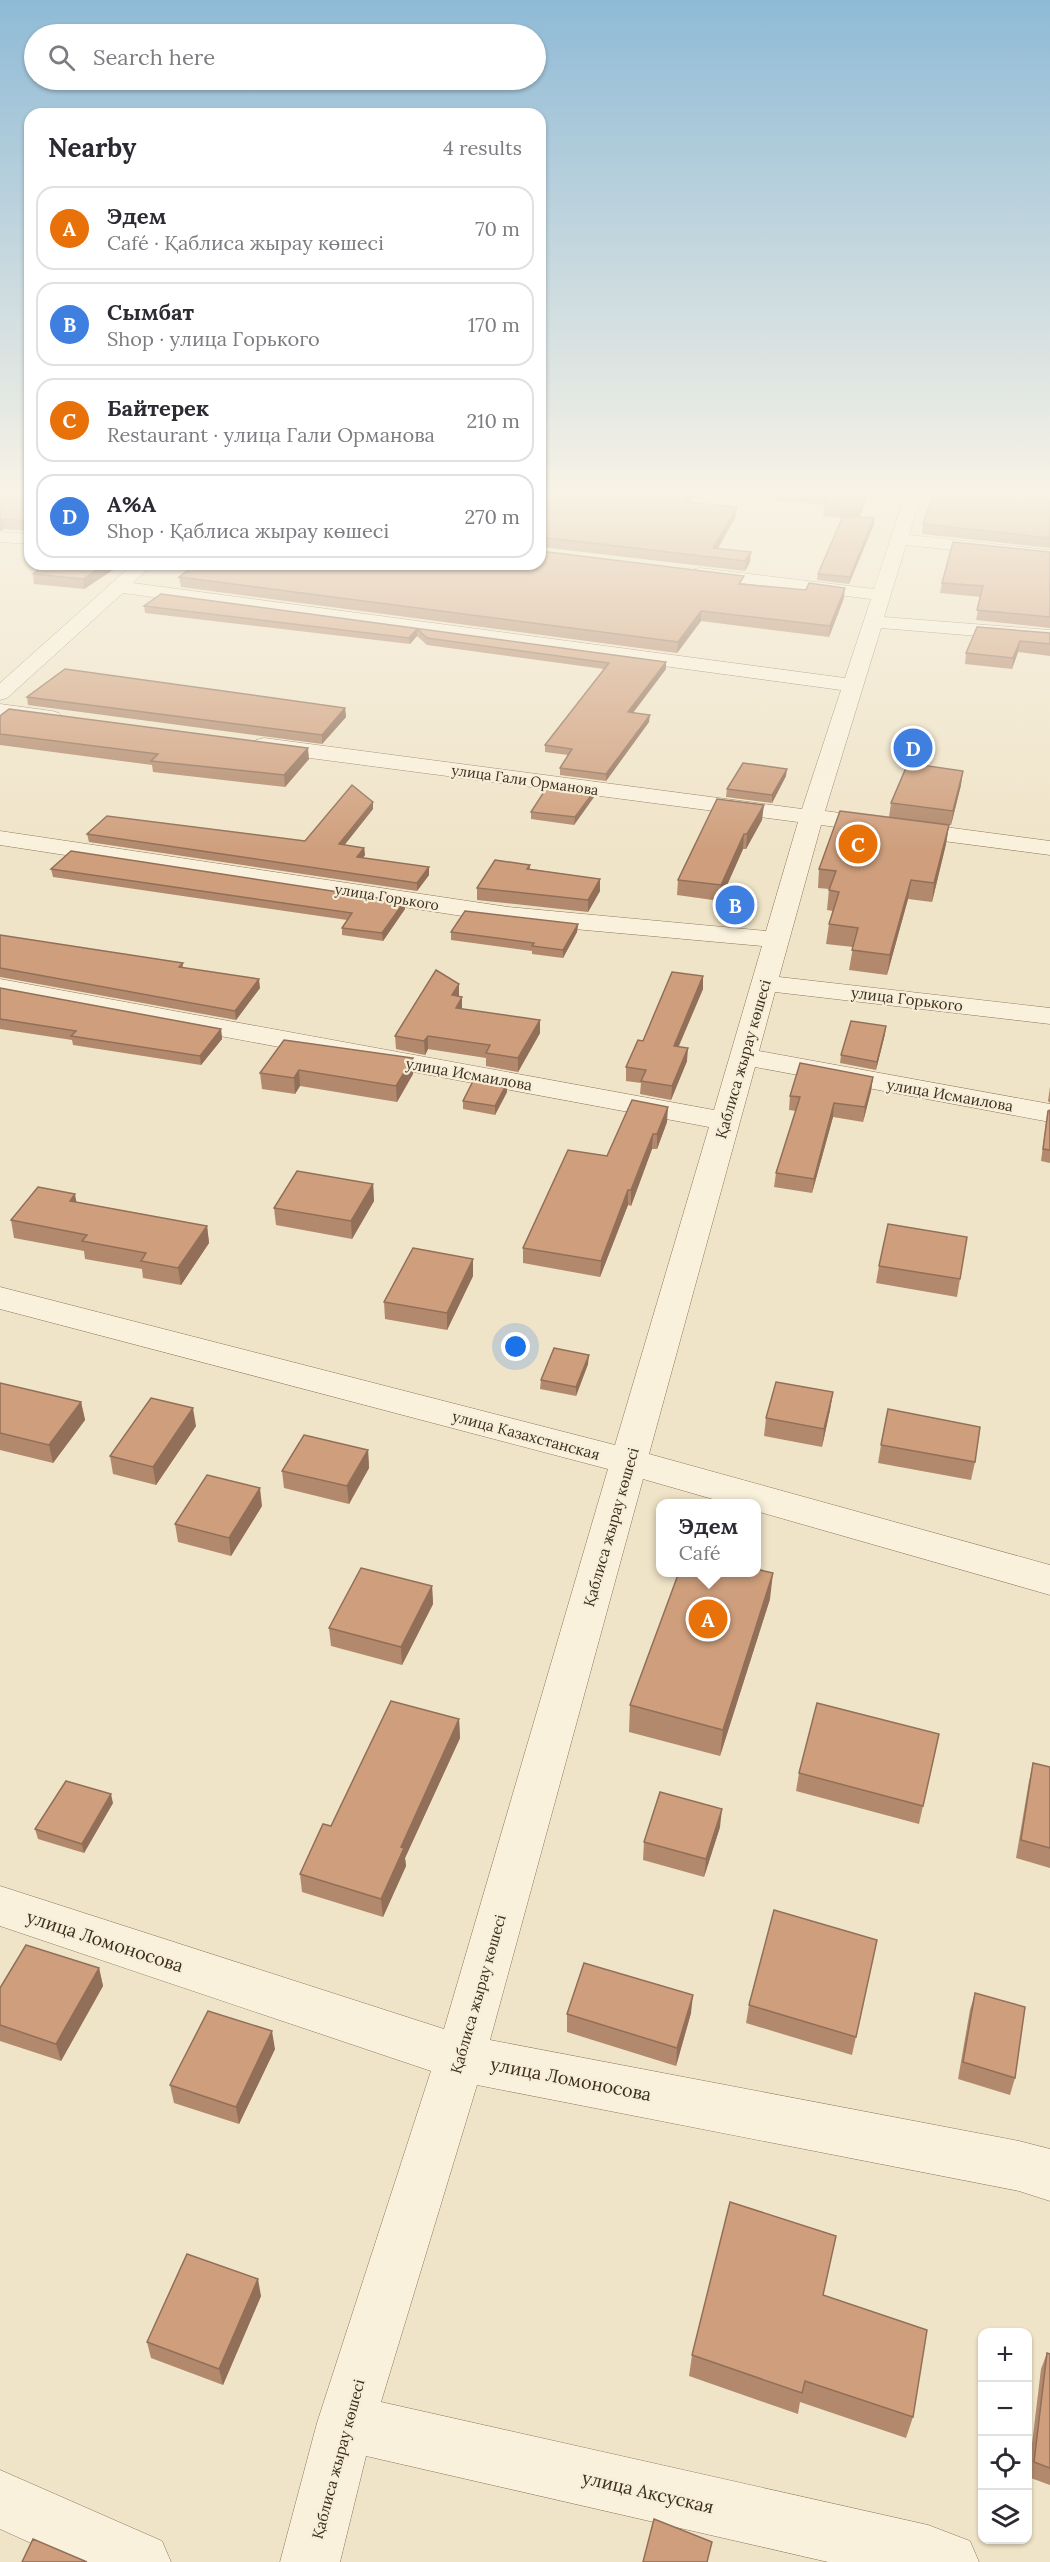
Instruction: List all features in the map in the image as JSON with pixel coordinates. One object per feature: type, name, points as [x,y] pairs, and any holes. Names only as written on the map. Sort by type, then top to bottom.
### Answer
[{"type":"street","points":[[0,694],[91,612]]},
{"type":"street","points":[[302,612],[851,685]]},
{"type":"street","name":"Қаблиса жырау көшесі","points":[[310,2562],[346,2423],[460,2058],[811,818],[875,612]]},
{"type":"street","points":[[892,612],[1050,636]]},
{"type":"street","points":[[0,710],[70,720]]},
{"type":"street","name":"улица Гали Орманова","points":[[247,743],[1050,848]]},
{"type":"street","name":"улица Горького","points":[[0,838],[508,915],[777,940]]},
{"type":"street","name":"улица Горького","points":[[764,983],[1050,1016]]},
{"type":"street","name":"улица Исмаилова","points":[[0,987],[725,1121]]},
{"type":"street","name":"улица Исмаилова","points":[[744,1057],[1050,1113]]},
{"type":"street","name":"улица Казахстанская","points":[[0,1298],[630,1462],[1050,1580]]},
{"type":"street","name":"улица Ломоносова","points":[[0,1906],[460,2058],[1019,2166],[1050,2175]]},
{"type":"street","name":"улица Аксуская","points":[[346,2423],[928,2555],[949,2562]]},
{"type":"street","points":[[0,2499],[141,2562]]},
{"type":"building","points":[[190,612],[291,612],[666,662],[628,712],[650,715],[606,774],[560,768],[572,749],[545,745],[609,663],[427,638],[417,629],[409,638]]},
{"type":"building","points":[[444,612],[701,612],[678,642]]},
{"type":"building","points":[[706,612],[836,612],[830,626]]},
{"type":"building","points":[[993,612],[1050,612],[1050,617]]},
{"type":"building","points":[[977,627],[1050,633],[1050,644],[1020,641],[1013,658],[966,653]]},
{"type":"building","points":[[65,669],[345,708],[322,735],[27,697]]},
{"type":"building","points":[[9,709],[308,748],[284,775],[151,761],[158,754],[0,734],[0,716]]},
{"type":"building","points":[[743,763],[787,769],[772,795],[727,789]]},
{"type":"building","points":[[908,763],[963,771],[953,811],[891,803]]},
{"type":"building","points":[[549,784],[595,790],[575,817],[531,812]]},
{"type":"building","points":[[352,785],[373,802],[339,844],[364,848],[357,857],[429,867],[417,883],[87,834],[107,816],[305,841]]},
{"type":"building","points":[[717,799],[764,805],[747,834],[744,834],[721,885],[678,880]]},
{"type":"building","points":[[840,811],[949,825],[934,883],[911,880],[890,955],[852,950],[858,928],[829,924],[839,892],[829,890],[836,871],[819,869]]},
{"type":"building","points":[[71,851],[404,902],[382,933],[342,928],[352,913],[51,869]]},
{"type":"building","points":[[495,860],[530,865],[527,869],[600,879],[588,900],[477,888]]},
{"type":"building","points":[[465,911],[578,924],[563,950],[532,946],[534,943],[451,932]]},
{"type":"building","points":[[0,935],[183,963],[179,967],[259,979],[235,1011],[0,968]]},
{"type":"building","points":[[436,970],[459,984],[452,995],[462,997],[456,1008],[540,1020],[518,1058],[486,1053],[490,1045],[428,1036],[424,1041],[395,1036]]},
{"type":"building","points":[[672,972],[703,976],[674,1046],[688,1048],[672,1086],[641,1081],[646,1070],[626,1067],[638,1040],[643,1041]]},
{"type":"building","points":[[0,988],[221,1029],[200,1056],[71,1036],[76,1031],[0,1019]]},
{"type":"building","points":[[851,1021],[886,1026],[877,1062],[841,1055]]},
{"type":"building","points":[[284,1040],[413,1058],[396,1086],[299,1070],[294,1078],[260,1073]]},
{"type":"building","points":[[800,1063],[873,1077],[865,1107],[834,1103],[814,1179],[776,1173],[800,1097],[790,1096]]},
{"type":"building","points":[[475,1077],[507,1083],[495,1106],[463,1101]]},
{"type":"building","points":[[632,1100],[668,1107],[657,1134],[653,1134],[631,1190],[628,1190],[601,1261],[523,1248],[568,1150],[607,1156]]},
{"type":"building","points":[[1050,1110],[1050,1150],[1043,1149]]},
{"type":"building","points":[[297,1171],[373,1184],[351,1221],[274,1208]]},
{"type":"building","points":[[38,1187],[75,1194],[70,1201],[207,1226],[178,1268],[141,1261],[146,1253],[82,1241],[87,1235],[11,1220]]},
{"type":"building","points":[[888,1224],[967,1237],[960,1279],[879,1266]]},
{"type":"building","points":[[413,1248],[473,1259],[447,1313],[384,1302]]},
{"type":"building","points":[[554,1348],[589,1355],[576,1387],[541,1380]]},
{"type":"building","points":[[776,1382],[833,1392],[824,1429],[766,1418]]},
{"type":"building","points":[[0,1383],[81,1402],[49,1445],[0,1433]]},
{"type":"building","points":[[151,1398],[193,1408],[153,1467],[110,1456]]},
{"type":"building","points":[[888,1409],[980,1427],[975,1462],[881,1445]]},
{"type":"building","points":[[304,1435],[368,1450],[347,1486],[282,1471]]},
{"type":"building","points":[[207,1475],[260,1488],[229,1538],[175,1524]]},
{"type":"building","points":[[361,1568],[432,1586],[401,1647],[329,1628]]},
{"type":"building","points":[[761,1570],[773,1573],[723,1730],[630,1705],[677,1577],[761,1577]]},
{"type":"building","points":[[391,1701],[459,1719],[401,1847],[404,1848],[381,1899],[300,1874],[323,1824],[331,1826]]},
{"type":"building","points":[[817,1703],[939,1734],[923,1806],[799,1773]]},
{"type":"building","points":[[1033,1763],[1050,1767],[1050,1848],[1021,1840]]},
{"type":"building","points":[[66,1781],[111,1794],[82,1844],[35,1829]]},
{"type":"building","points":[[660,1792],[722,1809],[706,1859],[644,1842]]},
{"type":"building","points":[[774,1910],[877,1940],[856,2037],[749,2005]]},
{"type":"building","points":[[26,1945],[99,1968],[56,2044],[0,2025],[0,1988]]},
{"type":"building","points":[[584,1963],[693,1995],[677,2048],[567,2014]]},
{"type":"building","points":[[975,1993],[1025,2007],[1015,2078],[963,2062]]},
{"type":"building","points":[[208,2011],[272,2031],[236,2107],[170,2085]]},
{"type":"building","points":[[730,2202],[836,2236],[823,2295],[927,2330],[913,2417],[805,2381],[802,2393],[692,2355]]},
{"type":"building","points":[[187,2254],[258,2279],[219,2369],[147,2342]]},
{"type":"building","points":[[1047,2353],[1050,2354],[1050,2468],[1034,2462]]},
{"type":"building","points":[[654,2519],[712,2542],[707,2562],[643,2562]]},
{"type":"building","points":[[33,2539],[87,2562],[22,2562]]},
{"type":"place","name":"A%A","points":[[913,748]]},
{"type":"place","name":"Байтерек","points":[[858,844]]},
{"type":"place","name":"Сымбат","points":[[735,905]]},
{"type":"place","name":"Эдем","points":[[708,1619]]}]
